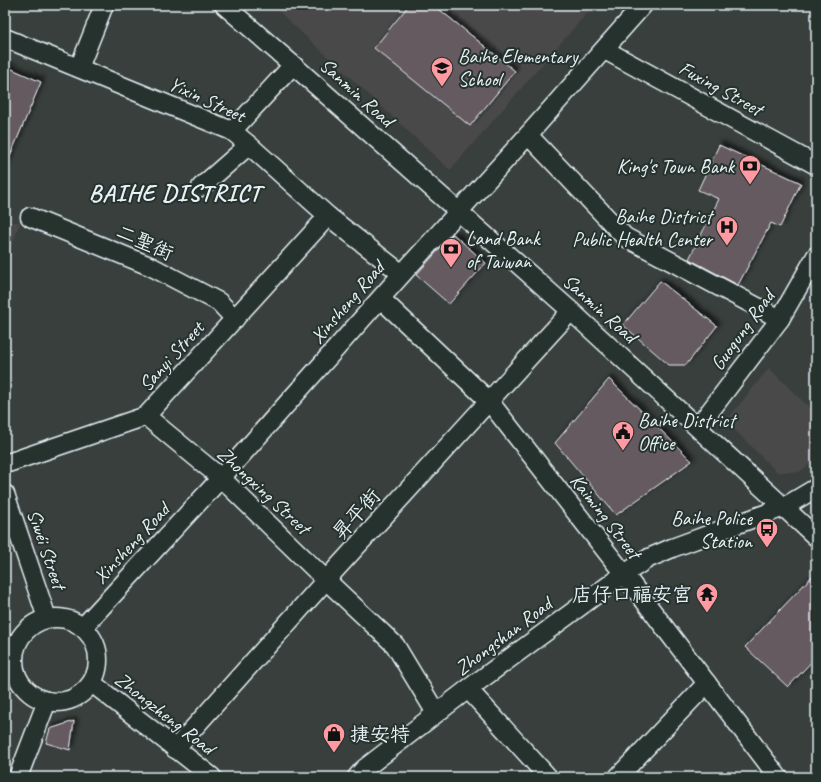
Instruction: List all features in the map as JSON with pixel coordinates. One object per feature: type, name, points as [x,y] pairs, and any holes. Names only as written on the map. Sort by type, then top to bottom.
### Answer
[{"type":"street","points":[[79,68],[104,5]]},
{"type":"street","name":"Sanmin Road","points":[[224,5],[571,311],[816,537]]},
{"type":"street","name":"Xinsheng Road","points":[[83,627],[221,478],[402,274],[605,50],[643,5]]},
{"type":"street","name":"Yixin Street","points":[[5,38],[232,131],[328,216],[402,274]]},
{"type":"street","name":"Fuxing Street","points":[[605,50],[816,165]]},
{"type":"street","points":[[232,131],[293,65]]},
{"type":"street","points":[[528,135],[625,237],[780,319]]},
{"type":"street","points":[[201,187],[249,145]]},
{"type":"street","name":"Sanyi Street","points":[[5,464],[146,416],[328,216]]},
{"type":"street","name":"二聖街","points":[[30,217],[152,267],[219,302],[235,319]]},
{"type":"street","name":"Guogung Road","points":[[698,427],[780,319],[816,256]]},
{"type":"street","name":"Kaiming Street","points":[[381,298],[489,401],[624,574],[778,777]]},
{"type":"street","name":"昇平街","points":[[174,749],[571,311]]},
{"type":"street","name":"Zhongxing Street","points":[[146,416],[221,478],[395,645],[436,713]]},
{"type":"street","name":"Zhongshan Road","points":[[357,777],[364,769],[468,689],[624,574],[649,558],[672,548],[784,507],[816,488]]},
{"type":"street","name":"Sìwéi Street","points":[[5,494],[47,618]]},
{"type":"street","points":[[60,617],[72,620],[83,627],[91,636],[97,647],[97,672],[92,683],[83,692],[72,699],[60,702],[47,701],[36,697],[26,690],[19,681],[14,669],[10,644],[36,621],[47,618],[60,617]]},
{"type":"street","name":"Zhongzheng Road","points":[[92,683],[206,775]]},
{"type":"street","points":[[618,777],[707,683]]},
{"type":"street","points":[[468,689],[548,777]]},
{"type":"street","points":[[18,777],[47,701]]},
{"type":"shaded area","name":"Baihe Elementary School","points":[[272,5],[594,5],[450,170]]},
{"type":"shaded area","points":[[5,222],[20,222],[5,266]]},
{"type":"shaded area","points":[[769,368],[816,414],[816,460],[799,472],[777,472],[726,421]]},
{"type":"building","points":[[409,5],[434,5],[515,71],[470,126],[374,48]]},
{"type":"building","points":[[5,66],[41,82],[5,168]]},
{"type":"building","points":[[719,145],[801,183],[780,227],[771,223],[738,285],[689,259],[719,199],[698,190]]},
{"type":"building","name":"Land Bank of Taiwan","points":[[453,234],[486,263],[449,304],[416,275]]},
{"type":"building","points":[[660,281],[717,326],[686,365],[669,365],[623,325]]},
{"type":"building","name":"Baihe District Office","points":[[609,379],[692,461],[616,515],[555,443]]},
{"type":"building","points":[[816,572],[816,657],[788,687],[745,647]]},
{"type":"building","points":[[74,721],[70,750],[46,743],[50,729]]},
{"type":"place","name":"Baihe Elementary School","points":[[442,88]]},
{"type":"place","name":"King's Town Bank","points":[[750,186]]},
{"type":"place","name":"Baihe District Public Health Center","points":[[727,246]]},
{"type":"place","name":"Land Bank of Taiwan","points":[[451,268]]},
{"type":"place","name":"Baihe District Office","points":[[623,452]]},
{"type":"place","name":"Baihe Police Station","points":[[767,548]]},
{"type":"place","name":"店仔口福安宮","points":[[707,614]]},
{"type":"place","name":"捷安特","points":[[334,754]]},
{"type":"district","name":"BAIHE DISTRICT","points":[[175,193]]}]
